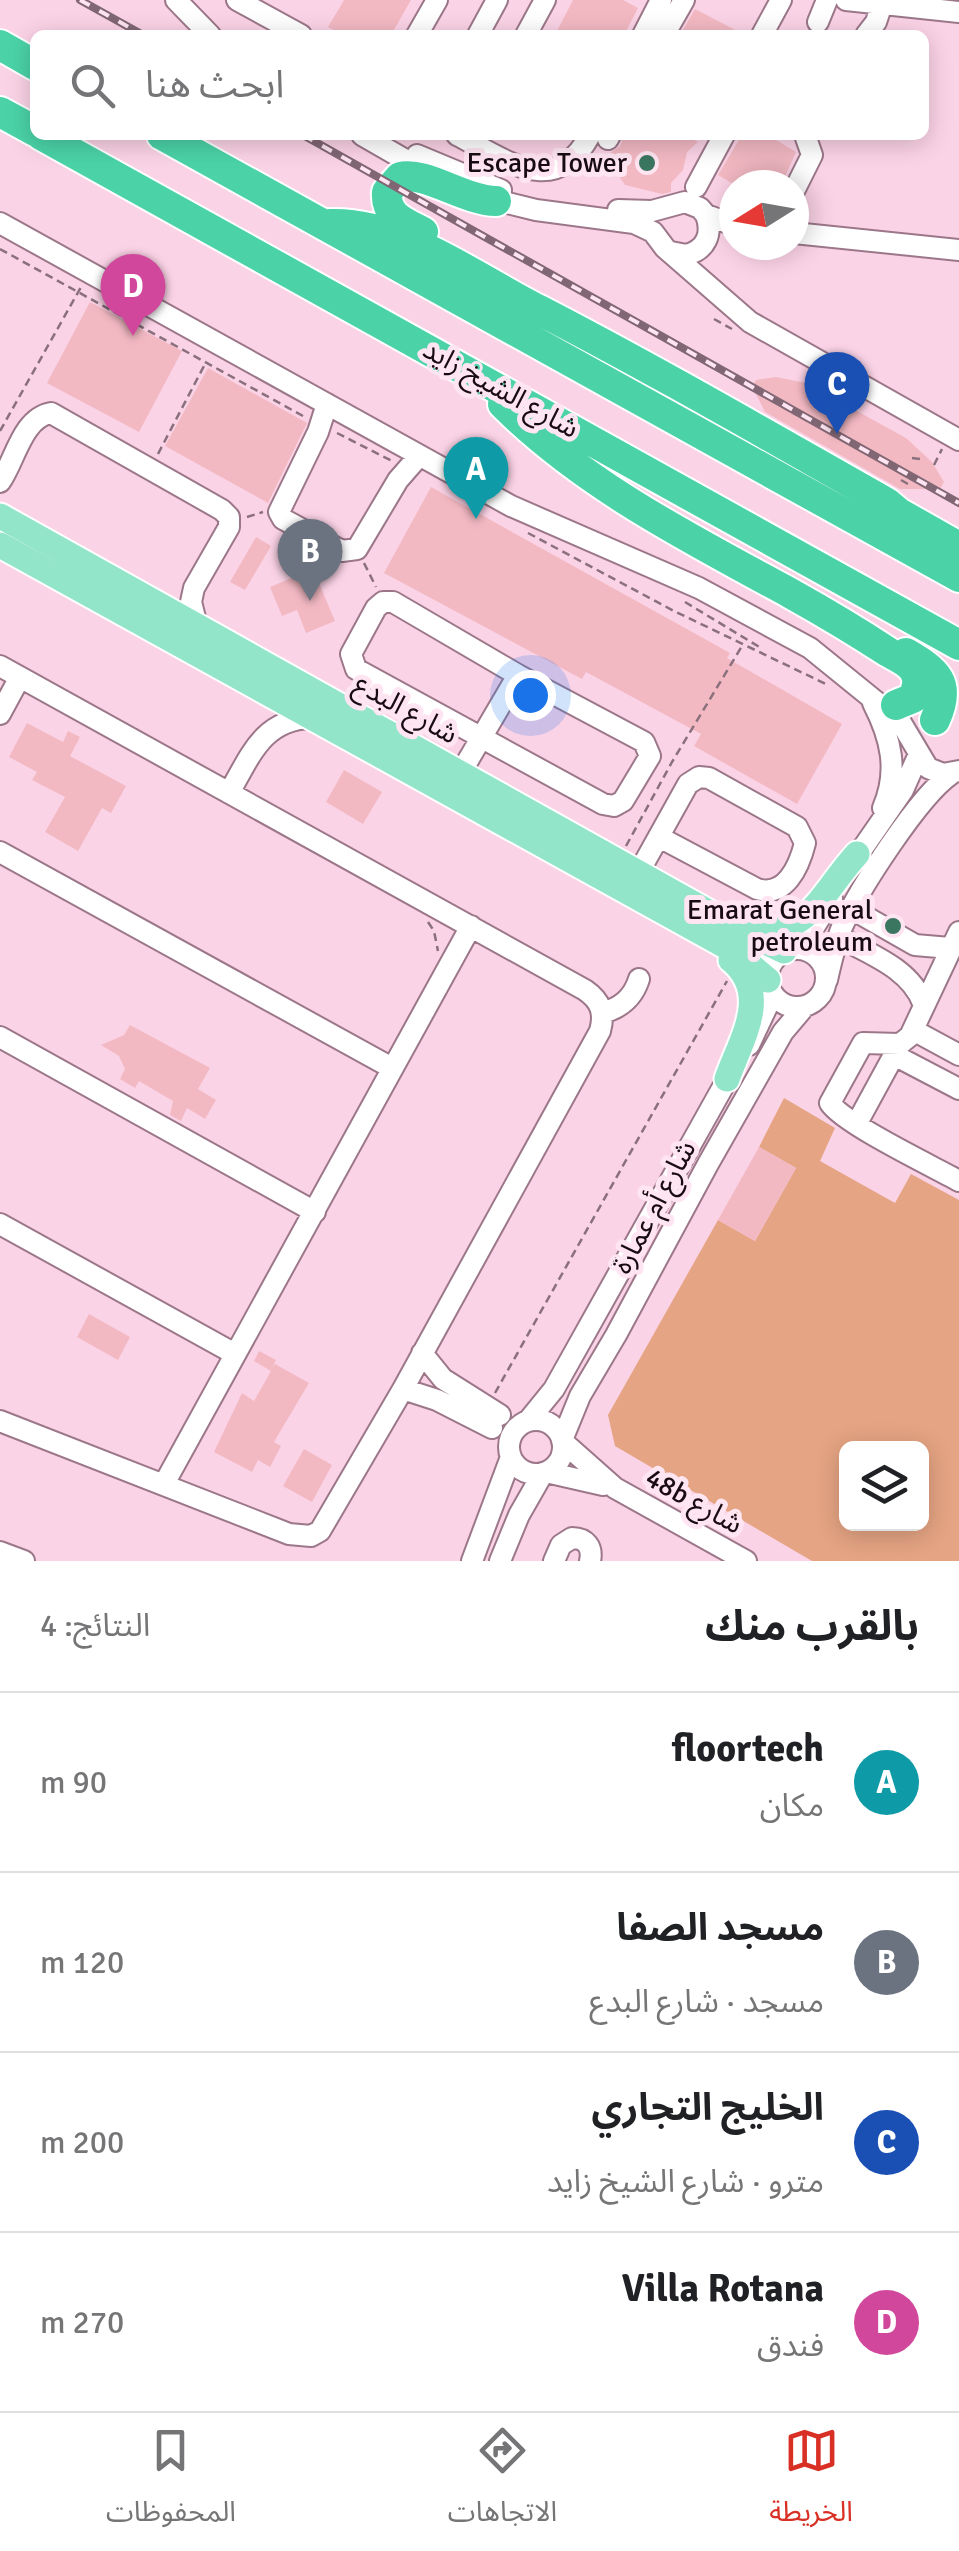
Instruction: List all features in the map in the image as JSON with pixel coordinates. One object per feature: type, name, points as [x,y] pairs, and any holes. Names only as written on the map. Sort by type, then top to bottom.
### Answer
[{"type":"highway","points":[[0,45],[30,62]]},
{"type":"highway","name":"شارع الشيخ زايد","points":[[0,112],[30,129]]},
{"type":"highway","name":"شارع الشيخ زايد","points":[[51,140],[959,646]]},
{"type":"highway","name":"شارع الشيخ زايد","points":[[171,140],[959,577]]},
{"type":"highway","points":[[496,201],[464,196],[407,175],[390,186],[386,199],[395,217],[482,262],[560,319]]},
{"type":"highway","points":[[323,224],[358,224],[380,230],[899,489],[899,513],[959,547]]},
{"type":"highway","points":[[478,376],[528,428],[585,472],[707,548],[867,636],[907,663],[917,676],[914,698],[884,703]]},
{"type":"highway","points":[[867,636],[934,671],[943,688],[943,720]]},
{"type":"main road","points":[[899,489],[959,535]]},
{"type":"main road","name":"شارع البدع","points":[[0,516],[735,927],[786,950]]},
{"type":"main road","name":"شارع البدع","points":[[0,545],[742,955],[771,987]]},
{"type":"main road","points":[[270,697],[278,689],[286,688],[336,714],[352,714]]},
{"type":"main road","points":[[735,927],[769,931],[802,920],[857,854]]},
{"type":"main road","points":[[682,924],[736,964],[750,988],[752,1013],[727,1079]]},
{"type":"street","points":[[176,0],[205,30]]},
{"type":"street","points":[[237,0],[291,30]]},
{"type":"street","points":[[420,30],[437,0]]},
{"type":"street","points":[[481,30],[497,0]]},
{"type":"street","points":[[529,30],[545,0]]},
{"type":"street","points":[[646,30],[662,0]]},
{"type":"street","points":[[667,30],[684,0]]},
{"type":"street","points":[[765,30],[784,0]]},
{"type":"street","points":[[778,30],[784,0]]},
{"type":"street","points":[[818,22],[827,0]]},
{"type":"street","points":[[846,0],[959,12]]},
{"type":"street","points":[[871,30],[882,4]]},
{"type":"street","points":[[371,140],[432,176],[496,201],[647,228],[750,322],[959,440]]},
{"type":"street","points":[[390,140],[457,174],[517,195],[559,204],[636,211],[676,203],[693,204],[719,221]]},
{"type":"street","points":[[471,140],[526,168],[551,172],[573,161],[597,140]]},
{"type":"street","points":[[696,186],[721,140]]},
{"type":"street","points":[[805,170],[812,156],[807,140]]},
{"type":"street","points":[[664,245],[658,220],[669,206]]},
{"type":"street","points":[[706,215],[709,223],[703,270],[711,289]]},
{"type":"street","points":[[0,223],[327,404],[408,468],[699,588],[810,648],[846,686],[884,703],[943,720]]},
{"type":"street","points":[[809,232],[959,250]]},
{"type":"street","points":[[664,245],[686,255],[719,236]]},
{"type":"street","points":[[327,404],[318,432],[279,508],[283,518],[342,552],[357,549],[408,468]]},
{"type":"street","points":[[0,482],[32,423],[51,413],[222,510],[230,522],[194,588],[191,602],[198,626]]},
{"type":"street","points":[[383,602],[393,602],[518,676],[644,742],[650,756],[623,801],[608,806],[356,669],[351,654],[376,608],[383,602]]},
{"type":"street","points":[[0,666],[586,990],[595,997],[602,1013],[600,1031],[403,1389],[328,1523],[310,1536],[289,1534],[0,1421]]},
{"type":"street","points":[[460,774],[518,676]]},
{"type":"street","points":[[0,714],[20,677]]},
{"type":"street","points":[[255,749],[270,697]]},
{"type":"street","points":[[884,703],[905,726],[928,768],[943,774],[956,773]]},
{"type":"street","points":[[877,824],[893,768],[884,703]]},
{"type":"street","points":[[229,793],[255,749],[280,724],[310,718]]},
{"type":"street","points":[[943,720],[920,733],[918,753],[903,790],[857,854],[814,927],[771,964],[771,987],[790,1006],[805,1006],[818,999],[852,908],[923,798],[956,773]]},
{"type":"street","points":[[629,866],[658,838],[688,784],[704,777],[797,827],[805,843],[784,886],[764,892],[658,838]]},
{"type":"street","points":[[0,852],[392,1068]]},
{"type":"street","points":[[852,908],[915,944],[954,940]]},
{"type":"street","points":[[164,1484],[471,926]]},
{"type":"street","points":[[838,937],[900,972],[914,985],[923,1003]]},
{"type":"street","points":[[857,1123],[954,940]]},
{"type":"street","points":[[786,950],[804,949],[818,957],[827,980]]},
{"type":"street","points":[[602,1013],[617,1009],[639,979]]},
{"type":"street","name":"شارع أم عمارة","points":[[528,1421],[554,1388],[727,1079],[758,1031],[771,987]]},
{"type":"street","name":"شارع أم عمارة","points":[[562,1441],[580,1396],[708,1164],[783,1032],[805,1006]]},
{"type":"street","points":[[0,1038],[315,1212]]},
{"type":"street","points":[[902,1043],[959,1089]]},
{"type":"street","points":[[959,1055],[902,1043],[863,1044],[831,1099],[834,1109],[959,1181]]},
{"type":"street","points":[[0,1224],[235,1354]]},
{"type":"street","points":[[422,1353],[442,1378],[493,1417]]},
{"type":"street","points":[[403,1389],[493,1417]]},
{"type":"street","points":[[472,1561],[511,1457],[511,1436],[528,1421],[545,1421],[559,1432],[560,1460],[544,1472],[519,1515],[500,1561]]},
{"type":"street","name":"48b شارع","points":[[562,1441],[615,1488],[746,1561]]},
{"type":"street","points":[[511,1457],[524,1471],[544,1472]]},
{"type":"street","name":"48b شارع","points":[[544,1472],[615,1488]]},
{"type":"street","points":[[554,1561],[560,1545],[578,1538],[589,1546],[590,1561]]},
{"type":"street","points":[[0,1552],[24,1561]]},
{"type":"path","points":[[0,249],[206,362],[318,432],[408,468]]},
{"type":"path","points":[[0,431],[88,272]]},
{"type":"path","points":[[151,468],[206,362]]},
{"type":"path","points":[[912,458],[920,459]]},
{"type":"path","points":[[230,522],[279,508]]},
{"type":"path","points":[[524,531],[674,611],[846,686]]},
{"type":"path","points":[[357,549],[383,602]]},
{"type":"path","points":[[674,611],[680,598],[761,648]]},
{"type":"path","points":[[629,866],[672,762],[744,644]]},
{"type":"path","points":[[433,905],[427,920],[434,931],[439,961],[448,967]]},
{"type":"path","points":[[493,1417],[736,964]]},
{"type":"shaded area","points":[[784,1098],[835,1128],[820,1161],[895,1203],[911,1174],[959,1200],[959,1561],[812,1561],[615,1446],[608,1415],[718,1220],[755,1241],[796,1168],[759,1147]]},
{"type":"building","points":[[344,0],[411,0],[394,30],[328,27]]},
{"type":"building","points":[[573,0],[623,0],[638,8],[627,30],[558,30]]},
{"type":"building","points":[[695,9],[735,30],[683,30]]},
{"type":"building","name":"Escape Tower","points":[[622,140],[698,142],[687,152],[683,170],[671,183],[671,192],[662,194],[625,185],[616,172],[607,168],[611,152]]},
{"type":"building","points":[[739,140],[776,140],[796,152],[788,170],[721,170]]},
{"type":"building","points":[[90,302],[182,351],[139,432],[47,383]]},
{"type":"building","points":[[208,368],[307,423],[268,503],[165,446]]},
{"type":"building","points":[[776,377],[806,383],[906,438],[932,462],[944,482],[940,489],[900,489],[765,412],[752,386],[756,380]]},
{"type":"building","points":[[431,487],[730,653],[727,658],[842,724],[797,804],[694,746],[701,734],[586,672],[582,679],[384,573]]},
{"type":"building","points":[[256,537],[271,546],[245,590],[230,582]]},
{"type":"building","points":[[313,569],[335,621],[306,633],[297,610],[282,616],[270,587]]},
{"type":"building","points":[[27,723],[63,742],[68,731],[80,737],[70,756],[126,786],[111,813],[102,808],[78,851],[45,832],[65,797],[32,780],[37,772],[9,757]]},
{"type":"building","points":[[344,770],[382,792],[363,824],[326,802]]},
{"type":"building","points":[[130,1025],[210,1068],[198,1089],[216,1100],[205,1119],[187,1108],[181,1121],[170,1115],[173,1101],[139,1081],[135,1088],[120,1079],[125,1069],[119,1056],[101,1045],[124,1035]]},
{"type":"building","points":[[759,1147],[796,1168],[755,1241],[718,1220]]},
{"type":"building","points":[[89,1314],[130,1337],[118,1360],[77,1337]]},
{"type":"building","points":[[259,1351],[276,1360],[272,1368],[275,1364],[309,1383],[274,1442],[281,1446],[270,1467],[258,1460],[252,1472],[214,1452],[242,1393],[254,1401],[271,1371],[254,1361]]},
{"type":"building","points":[[304,1449],[332,1465],[312,1502],[283,1486]]},
{"type":"railway","points":[[80,0],[134,30]]},
{"type":"railway","points":[[312,140],[959,503]]},
{"type":"place","name":"Escape Tower","points":[[647,163]]},
{"type":"place","name":"Villa Rotana","points":[[133,336]]},
{"type":"place","name":"الخليج التجاري","points":[[837,434]]},
{"type":"place","name":"floortech","points":[[476,519]]},
{"type":"place","name":"مسجد الصفا","points":[[310,601]]},
{"type":"place","name":"Emarat General petroleum","points":[[893,926]]}]
